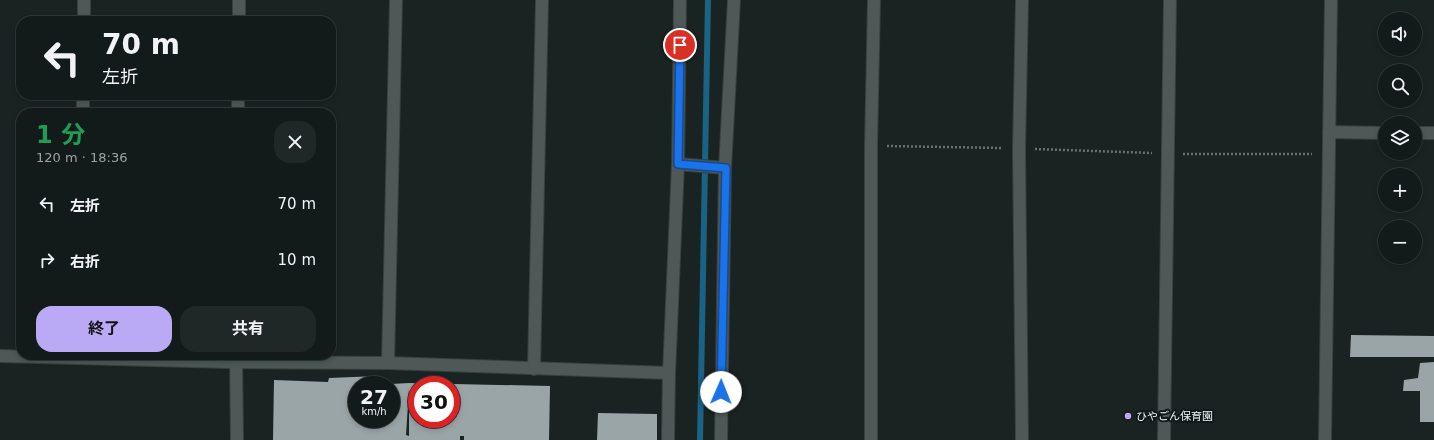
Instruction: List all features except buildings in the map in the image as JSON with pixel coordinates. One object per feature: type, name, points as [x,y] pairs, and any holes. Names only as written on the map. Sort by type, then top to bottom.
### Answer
[{"type":"street","points":[[84,0],[84,16]]},
{"type":"street","points":[[239,0],[239,16]]},
{"type":"street","points":[[388,364],[396,0]]},
{"type":"street","points":[[534,369],[542,0]]},
{"type":"street","points":[[668,440],[669,373],[678,164],[680,0]]},
{"type":"street","points":[[720,440],[726,168],[734,0]]},
{"type":"street","points":[[871,440],[871,146],[874,0]]},
{"type":"street","points":[[1022,0],[1019,149],[1022,440]]},
{"type":"street","points":[[1164,440],[1170,0]]},
{"type":"street","points":[[1325,440],[1332,0]]},
{"type":"street","points":[[1329,132],[1378,133]]},
{"type":"street","points":[[1422,133],[1434,133]]},
{"type":"street","points":[[678,164],[726,168]]},
{"type":"street","points":[[0,356],[16,356]]},
{"type":"street","points":[[236,360],[237,440]]},
{"type":"street","points":[[266,360],[669,373]]},
{"type":"path","points":[[871,146],[1168,154],[1330,155]]},
{"type":"waterway","points":[[700,440],[708,0]]},
{"type":"place","name":"ひやごん保育園","points":[[1128,416]]},
{"type":"route","points":[[680,45],[678,164],[726,168],[721,392]]}]
